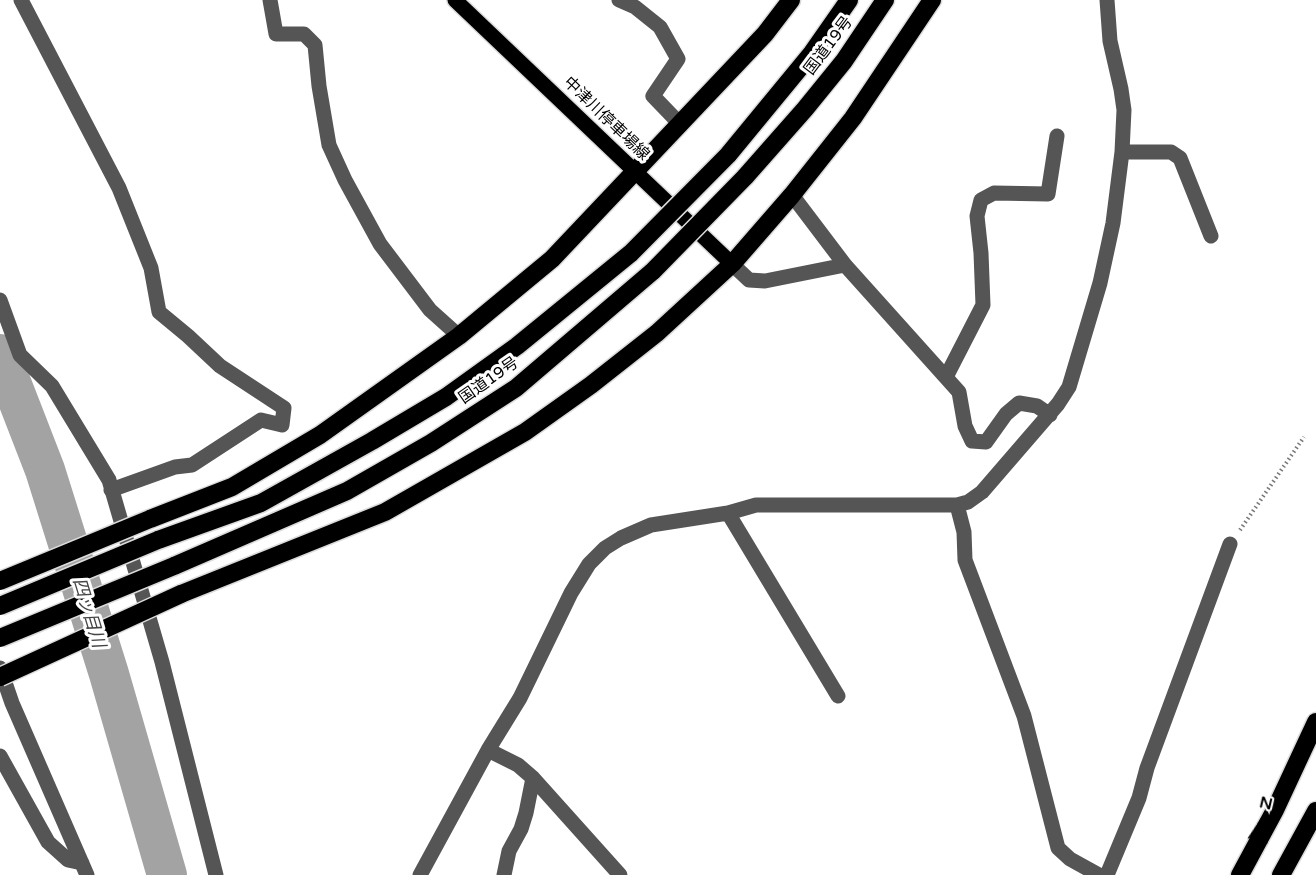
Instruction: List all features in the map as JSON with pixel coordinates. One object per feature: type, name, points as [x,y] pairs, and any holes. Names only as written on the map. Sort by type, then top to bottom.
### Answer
[{"type":"highway","points":[[0,581],[232,487],[320,435],[459,336],[552,259],[765,33],[791,0]]},
{"type":"highway","name":"国道19号","points":[[0,606],[158,540],[261,503],[446,397],[518,346],[630,253],[728,155],[812,53],[849,0]]},
{"type":"highway","name":"国道19号","points":[[0,638],[347,491],[431,443],[516,388],[653,271],[745,177],[844,61],[885,0]]},
{"type":"highway","points":[[0,677],[181,594],[385,512],[525,432],[591,385],[657,333],[732,264],[792,195],[853,118],[932,0]]},
{"type":"highway","points":[[1240,875],[1275,810],[1316,722]]},
{"type":"highway","points":[[1281,875],[1316,811]]},
{"type":"main road","name":"中津川停車場線","points":[[456,0],[732,264]]},
{"type":"street","points":[[21,0],[119,188],[151,268],[159,312],[220,366],[284,408],[282,425],[261,420],[192,465],[175,467],[111,490]]},
{"type":"street","points":[[270,0],[276,34],[304,33],[315,45],[329,145],[375,235],[430,310],[459,336]]},
{"type":"street","points":[[619,0],[635,7],[660,27],[678,58],[653,96],[679,123]]},
{"type":"street","points":[[420,875],[488,750],[520,698],[571,593],[589,564],[605,548],[651,525],[728,513],[756,505],[957,505],[968,502],[982,492],[1050,415],[1069,387],[1097,293],[1113,223],[1122,152],[1124,110],[1122,89],[1110,41],[1107,0]]},
{"type":"street","points":[[946,376],[983,305],[977,216],[981,200],[994,192],[1048,194],[1057,135]]},
{"type":"street","points":[[1122,152],[1171,152],[1179,158],[1211,236]]},
{"type":"street","points":[[792,195],[845,265],[959,392],[965,426],[972,441],[986,442],[1006,414],[1019,403],[1037,406],[1050,415]]},
{"type":"street","points":[[732,264],[749,280],[765,282],[845,265]]},
{"type":"street","points":[[0,300],[20,356],[52,386],[109,480],[162,662],[216,875]]},
{"type":"street","points":[[957,505],[964,532],[965,560],[1024,716],[1058,848],[1070,859],[1099,875]]},
{"type":"street","points":[[728,513],[838,696]]},
{"type":"street","points":[[1107,875],[1139,798],[1147,768],[1230,543]]},
{"type":"street","points":[[0,668],[12,703],[85,869]]},
{"type":"street","points":[[488,750],[518,765],[532,778],[620,875]]},
{"type":"street","points":[[0,756],[48,842],[68,860],[85,869]]},
{"type":"street","points":[[504,875],[509,851],[521,829],[526,813],[532,778]]},
{"type":"path","points":[[1230,543],[1304,436]]},
{"type":"waterway","name":"四ッ目川","points":[[0,354],[45,470],[109,674],[167,875]]}]
